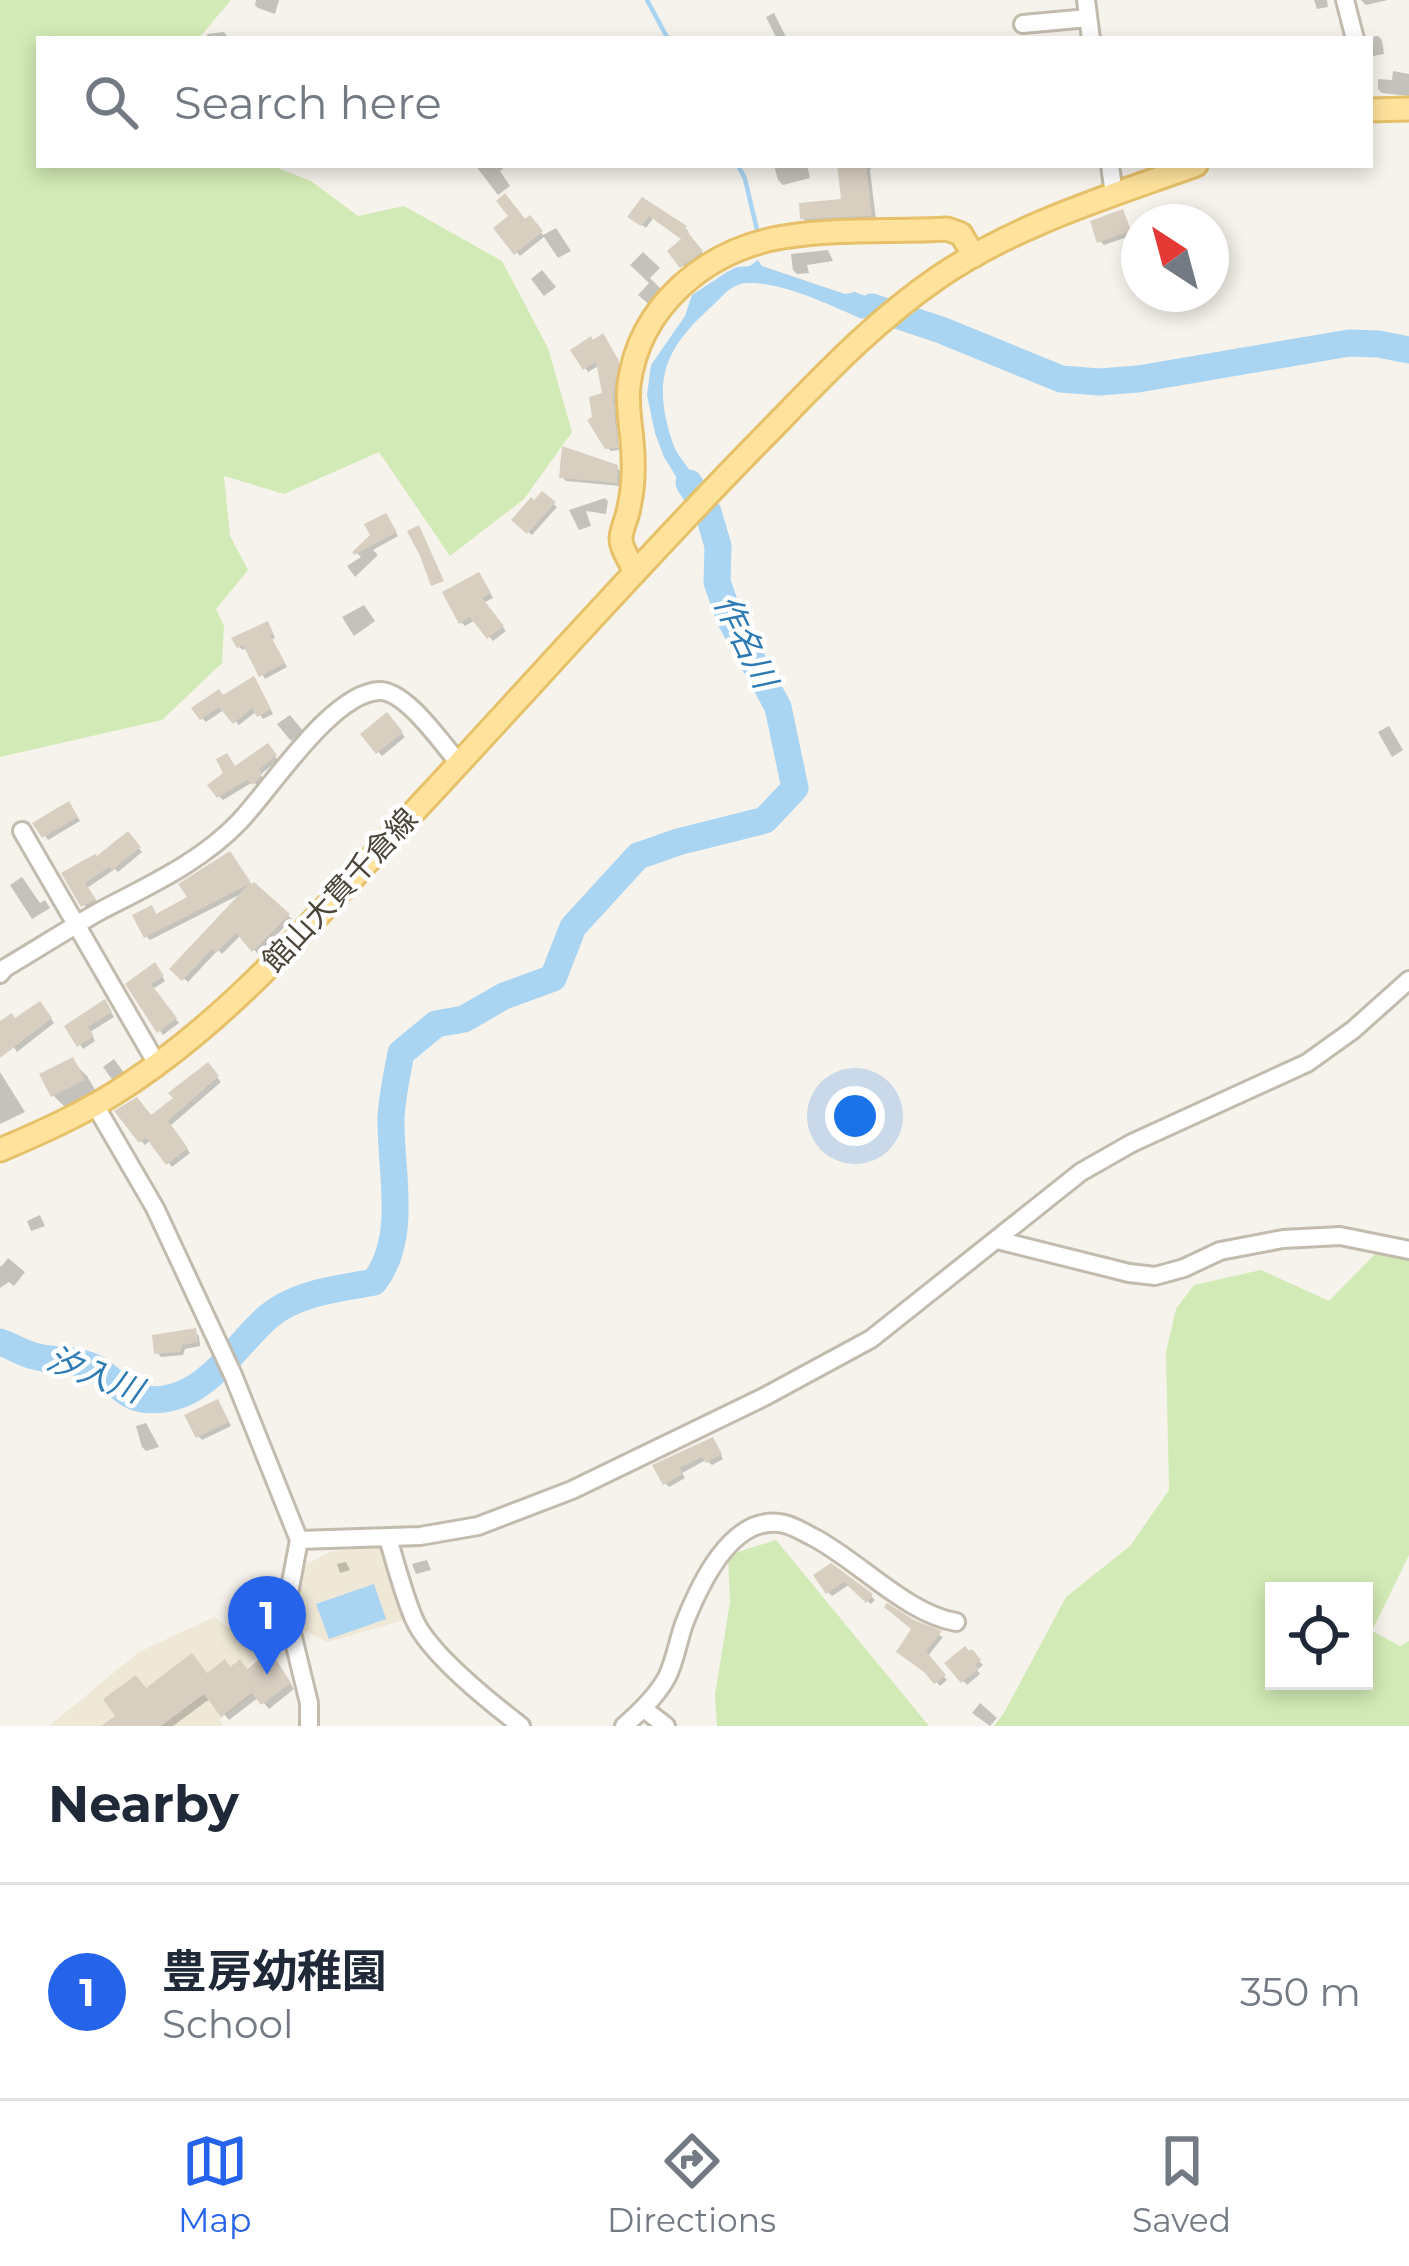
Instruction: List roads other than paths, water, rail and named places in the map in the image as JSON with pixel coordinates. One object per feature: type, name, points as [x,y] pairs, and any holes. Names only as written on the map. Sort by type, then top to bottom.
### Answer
[{"type":"main road","points":[[1373,105],[1409,109]]},
{"type":"main road","name":"館山大貫千倉線","points":[[0,1150],[94,1105],[158,1064],[260,975],[685,518],[868,332],[974,256],[1028,228],[1188,168]]},
{"type":"main road","points":[[634,572],[621,537],[632,490],[629,389],[650,322],[671,293],[710,265],[759,242],[788,236],[947,229],[962,234],[974,256]]},
{"type":"street","points":[[1345,0],[1354,36]]},
{"type":"street","points":[[1023,24],[1087,9]]},
{"type":"street","points":[[1110,168],[1114,195]]},
{"type":"street","points":[[0,974],[78,923],[201,857],[340,707],[363,694],[383,690],[400,696],[459,764]]},
{"type":"street","points":[[22,831],[158,1064]]},
{"type":"street","points":[[299,1540],[388,1538],[478,1526],[642,1456],[829,1364],[871,1339],[1092,1165],[1307,1063],[1409,980]]},
{"type":"street","points":[[94,1105],[155,1208],[233,1375],[299,1540],[290,1593],[291,1629],[309,1702],[308,1726]]},
{"type":"street","points":[[997,1240],[1130,1274],[1155,1276],[1220,1250],[1283,1239],[1340,1236],[1409,1250]]},
{"type":"street","points":[[624,1726],[667,1677],[713,1561],[744,1532],[764,1523],[784,1523],[837,1550],[925,1614],[956,1622]]},
{"type":"street","points":[[388,1538],[416,1624],[436,1650],[521,1726]]},
{"type":"street","points":[[644,1708],[666,1726]]},
{"type":"water","points":[[758,260],[762,266],[881,302],[862,319],[791,290],[748,283],[731,288],[698,319],[670,357],[663,385],[672,442],[699,485],[688,496],[655,433],[647,395],[651,365],[685,316],[692,295],[727,272]]},
{"type":"water","points":[[374,1584],[386,1619],[329,1639],[316,1604]]},
{"type":"waterway","points":[[647,0],[666,36]]},
{"type":"waterway","points":[[740,168],[758,234]]},
{"type":"waterway","name":"作名川","points":[[872,307],[1061,379],[1138,379],[1349,343],[1409,350]]},
{"type":"waterway","name":"作名川","points":[[0,1342],[34,1356],[90,1366],[136,1398],[164,1399],[199,1385],[280,1308],[319,1293],[374,1282],[385,1264],[394,1224],[391,1118],[401,1053],[436,1024],[464,1019],[504,996],[553,978],[573,927],[638,856],[765,820],[795,788],[778,707],[730,619],[717,582],[718,546],[708,512],[689,483]]},
{"type":"place","name":"豊房幼稚園","points":[[267,1675]]},
{"type":"water label","name":"汐入川","points":[[95,1374]]}]
